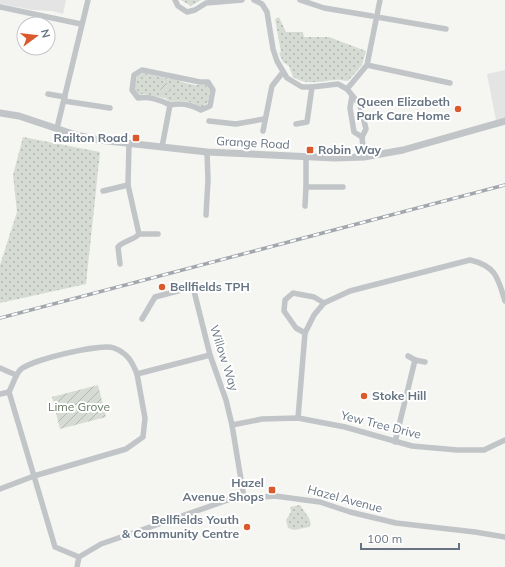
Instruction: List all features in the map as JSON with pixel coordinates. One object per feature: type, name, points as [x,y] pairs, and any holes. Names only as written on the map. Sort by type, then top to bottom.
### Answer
[{"type":"street","points":[[57,128],[88,0]]},
{"type":"street","points":[[175,0],[178,6],[187,12],[195,10],[206,3],[242,0]]},
{"type":"street","points":[[257,0],[262,4],[267,12],[273,49],[283,72],[293,83],[302,87],[338,84],[347,89],[360,105],[366,129],[362,138],[364,157]]},
{"type":"street","points":[[300,0],[324,8],[446,30]]},
{"type":"street","points":[[347,89],[367,64],[375,17],[380,0]]},
{"type":"street","points":[[0,7],[81,24]]},
{"type":"street","points":[[367,64],[450,83]]},
{"type":"street","points":[[142,70],[200,82],[208,82],[213,90],[210,106],[201,110],[196,107],[170,105],[163,101],[143,97],[138,98],[132,90],[134,75],[142,70]]},
{"type":"street","points":[[263,131],[264,119],[272,86],[283,72]]},
{"type":"street","points":[[296,124],[308,122],[312,87]]},
{"type":"street","points":[[48,94],[64,99],[110,108]]},
{"type":"street","points":[[352,96],[350,108],[354,132],[362,138]]},
{"type":"street","points":[[162,147],[170,105]]},
{"type":"street","name":"Grange Road","points":[[0,113],[19,116],[76,135],[129,144],[207,152],[364,157],[403,150],[505,121]]},
{"type":"street","points":[[209,120],[236,124],[264,119]]},
{"type":"street","points":[[129,144],[128,185],[139,234]]},
{"type":"street","points":[[206,215],[208,180],[207,152]]},
{"type":"street","points":[[306,156],[306,206]]},
{"type":"street","points":[[103,191],[128,185]]},
{"type":"street","points":[[306,186],[343,188]]},
{"type":"street","points":[[139,234],[158,234]]},
{"type":"street","points":[[120,264],[118,248],[122,242],[135,239],[139,234]]},
{"type":"street","points":[[298,418],[305,333],[314,315],[324,303],[350,292],[470,260],[481,263],[492,270],[498,280],[505,301]]},
{"type":"street","name":"Willow Way","points":[[142,319],[155,297],[193,288],[210,355],[226,400],[232,425],[244,498]]},
{"type":"street","points":[[305,333],[296,328],[289,320],[284,311],[284,300],[293,293],[314,297],[324,303]]},
{"type":"street","points":[[0,489],[34,476],[126,449],[143,437],[145,418],[137,374],[127,354],[113,347],[103,346],[80,350],[28,365],[16,376],[9,392],[34,476],[54,547],[79,557],[77,567]]},
{"type":"street","points":[[137,374],[210,355]]},
{"type":"street","points":[[408,356],[415,360],[425,362]]},
{"type":"street","points":[[395,442],[415,360]]},
{"type":"street","points":[[0,368],[16,376]]},
{"type":"street","points":[[0,394],[9,392]]},
{"type":"street","name":"Yew Tree Drive","points":[[232,425],[262,419],[298,418],[345,427],[395,442],[430,448],[484,450],[505,440]]},
{"type":"street","name":"Hazel Avenue","points":[[79,557],[101,544],[228,500],[275,496],[294,497],[320,502],[350,512],[396,523],[505,537]]},
{"type":"shaded area","points":[[0,0],[66,0],[63,14],[52,11],[33,10],[0,4]]},
{"type":"shaded area","points":[[505,70],[505,118],[496,120],[487,74]]},
{"type":"green space","points":[[181,0],[201,0],[191,6]]},
{"type":"green space","points":[[279,17],[286,32],[303,32],[304,37],[329,37],[366,51],[362,65],[348,81],[338,80],[309,82],[298,80],[293,77],[289,66],[283,62],[279,53],[281,52],[275,19]]},
{"type":"green space","points":[[143,73],[170,79],[175,78],[190,84],[206,84],[210,91],[208,102],[202,108],[195,104],[186,102],[170,102],[165,98],[143,94],[139,95],[134,89],[137,76]]},
{"type":"green space","points":[[163,83],[167,83],[169,84],[169,92],[163,93],[160,90],[160,86]]},
{"type":"green space","points":[[23,137],[100,152],[86,284],[0,303],[0,265],[17,212],[13,175]]},
{"type":"green space","name":"Lime Grove","points":[[98,385],[106,417],[60,429],[52,397]]},
{"type":"green space","points":[[300,505],[309,518],[311,524],[309,527],[294,530],[288,528],[286,520],[291,512],[290,507]]},
{"type":"railway","points":[[0,318],[505,185]]},
{"type":"place","name":"Queen Elizabeth Park Care Home","points":[[458,109]]},
{"type":"place","name":"Railton Road","points":[[136,138]]},
{"type":"place","name":"Robin Way","points":[[310,150]]},
{"type":"place","name":"Bellfields TPH","points":[[162,287]]},
{"type":"place","name":"Stoke Hill","points":[[364,396]]},
{"type":"place","name":"Hazel Avenue Shops","points":[[272,490]]},
{"type":"place","name":"Bellfields Youth & Community Centre","points":[[247,527]]}]
